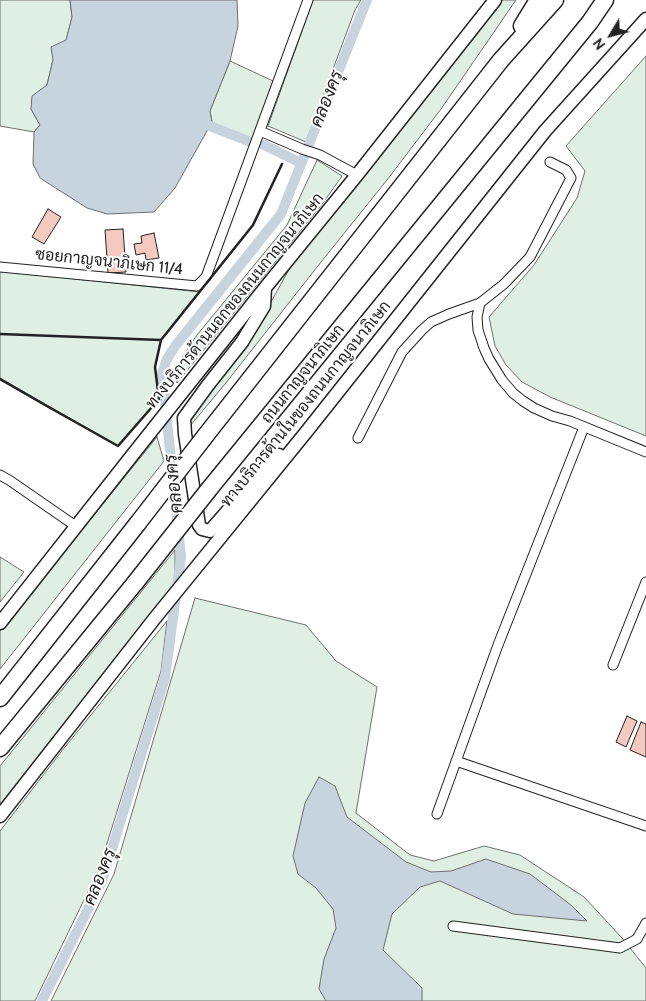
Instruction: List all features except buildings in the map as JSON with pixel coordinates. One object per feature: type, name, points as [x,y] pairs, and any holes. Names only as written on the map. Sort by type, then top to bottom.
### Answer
[{"type":"highway","points":[[501,60],[538,0]]},
{"type":"highway","points":[[0,698],[501,60],[555,0]]},
{"type":"highway","name":"ถนนกาญจนาภิเษก","points":[[0,748],[606,0]]},
{"type":"highway","points":[[590,22],[616,0]]},
{"type":"main road","name":"ทางบริการด้านนอกของถนนกาญจนาภิเษก","points":[[0,623],[495,0]]},
{"type":"main road","name":"ทางบริการด้านในของถนนกาญจนาภิเษก","points":[[0,816],[155,618],[545,131],[646,18]]},
{"type":"main road","points":[[265,288],[264,306],[242,342],[208,384],[184,418],[199,525],[202,530],[210,531],[265,468],[307,430]]},
{"type":"street","name":"ซอยกาญจนาภิเษก 11/4","points":[[0,267],[197,286],[206,277],[308,0]]},
{"type":"street","points":[[260,131],[320,155],[357,175]]},
{"type":"street","points":[[358,438],[402,352],[422,330],[431,322],[480,303],[504,284],[530,257],[571,178],[566,170],[550,162]]},
{"type":"street","points":[[480,303],[477,318],[478,330],[493,366],[508,387],[534,408],[584,426],[646,452]]},
{"type":"street","points":[[437,814],[498,645],[584,426]]},
{"type":"street","points":[[0,475],[76,527]]},
{"type":"street","points":[[613,665],[646,582]]},
{"type":"street","points":[[456,761],[646,826]]},
{"type":"street","points":[[453,926],[620,948],[637,939],[646,923]]},
{"type":"green space","points":[[0,0],[70,0],[72,17],[66,41],[53,60],[47,85],[31,109],[40,125],[34,132],[0,126]]},
{"type":"green space","points":[[313,0],[361,0],[355,10],[306,142],[268,126]]},
{"type":"green space","points":[[502,0],[516,0],[441,109],[387,180],[190,426],[187,421],[267,309],[291,266]]},
{"type":"green space","points":[[646,56],[646,436],[550,397],[522,382],[506,365],[495,346],[489,317],[534,265],[577,198],[585,171],[566,146]]},
{"type":"green space","points":[[230,61],[273,81],[252,139],[231,132],[212,122],[210,111]]},
{"type":"green space","points":[[317,160],[342,176],[323,203],[177,383],[174,375],[179,362],[197,335],[287,225]]},
{"type":"green space","points":[[0,271],[200,292],[161,340],[155,367],[159,399],[118,446],[0,378]]},
{"type":"green space","points":[[157,437],[164,461],[0,669],[0,631]]},
{"type":"green space","points":[[175,550],[175,583],[0,807],[0,766]]},
{"type":"green space","points":[[0,557],[24,572],[0,602]]},
{"type":"green space","points":[[195,598],[306,625],[336,661],[377,687],[356,813],[410,855],[434,861],[484,846],[520,855],[584,897],[622,938],[646,968],[646,1001],[51,1001],[114,874]]},
{"type":"green space","points":[[167,621],[161,671],[99,869],[35,1001],[0,1001],[0,831]]},
{"type":"shaded area","points":[[70,0],[237,0],[238,26],[230,61],[210,111],[212,122],[175,188],[154,212],[107,214],[87,208],[40,178],[33,164],[34,132],[40,125],[31,109],[32,96],[47,85],[53,60],[51,47],[66,40],[72,17]]},
{"type":"shaded area","points":[[319,777],[335,786],[347,817],[406,862],[431,872],[451,871],[486,859],[530,874],[571,905],[587,921],[513,914],[440,881],[420,887],[392,914],[383,950],[422,988],[422,1001],[326,1001],[319,989],[324,959],[336,928],[333,909],[316,888],[298,874],[293,856],[305,803]]},
{"type":"waterway","name":"คลองครุ","points":[[42,1001],[102,881],[165,678],[181,557],[162,373],[167,359],[176,345],[281,214],[367,0]]},
{"type":"waterway","points":[[210,126],[248,141]]},
{"type":"waterway","points":[[264,145],[301,163]]},
{"type":"wall","points":[[0,379],[118,446],[159,399],[155,367],[161,340],[253,225],[282,164]]},
{"type":"wall","points":[[0,334],[161,340]]}]
